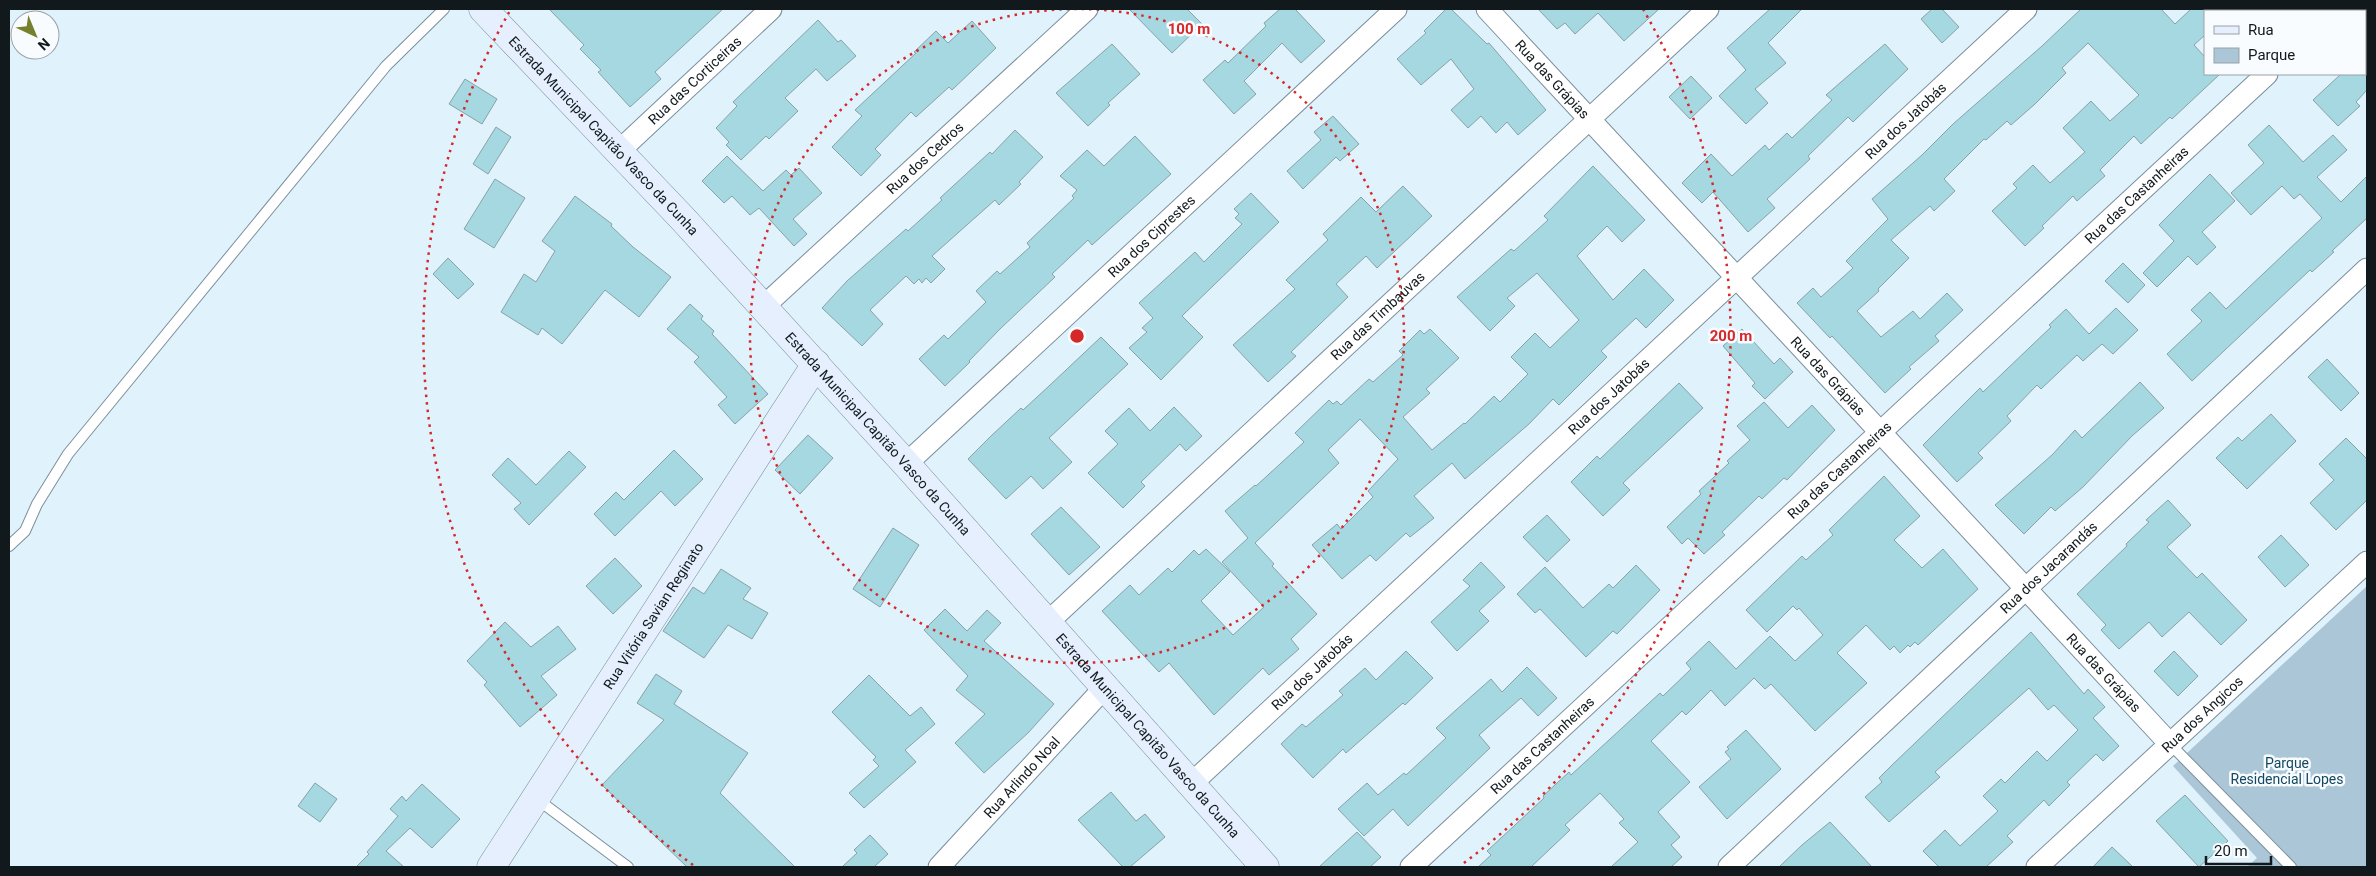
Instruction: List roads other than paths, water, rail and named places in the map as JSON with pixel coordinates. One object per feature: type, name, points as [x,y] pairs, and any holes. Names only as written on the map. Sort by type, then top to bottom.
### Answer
[{"type":"main road","name":"Estrada Municipal Capitão Vasco da Cunha","points":[[483,9],[683,218],[1048,622],[1265,867]]},
{"type":"main road","name":"Rua Vitória Savian Reginato","points":[[491,867],[816,364]]},
{"type":"street","name":"Rua das Corticeiras","points":[[618,152],[771,9]]},
{"type":"street","name":"Rua dos Cedros","points":[[763,307],[1087,9]]},
{"type":"street","name":"Rua dos Ciprestes","points":[[906,464],[1396,9]]},
{"type":"street","name":"Rua das Grápias","points":[[1487,9],[2170,744]]},
{"type":"street","name":"Rua das Timbaúvas","points":[[1048,622],[1708,9]]},
{"type":"street","name":"Rua dos Jatobás","points":[[1191,784],[2026,9]]},
{"type":"street","name":"Rua das Castanheiras","points":[[1410,867],[2267,75]]},
{"type":"street","name":"Rua dos Jacarandás","points":[[1729,867],[2367,269]]},
{"type":"street","name":"Rua dos Angicos","points":[[2037,867],[2367,562]]},
{"type":"street","name":"Rua Arlindo Noal","points":[[939,867],[1105,687]]},
{"type":"lane","points":[[9,546],[25,531],[37,504],[68,454],[386,66],[444,9]]},
{"type":"lane","points":[[2170,744],[2291,867]]},
{"type":"lane","points":[[536,798],[628,867]]},
{"type":"park label","name":"Parque Residencial Lopes","points":[[2287,772]]}]
